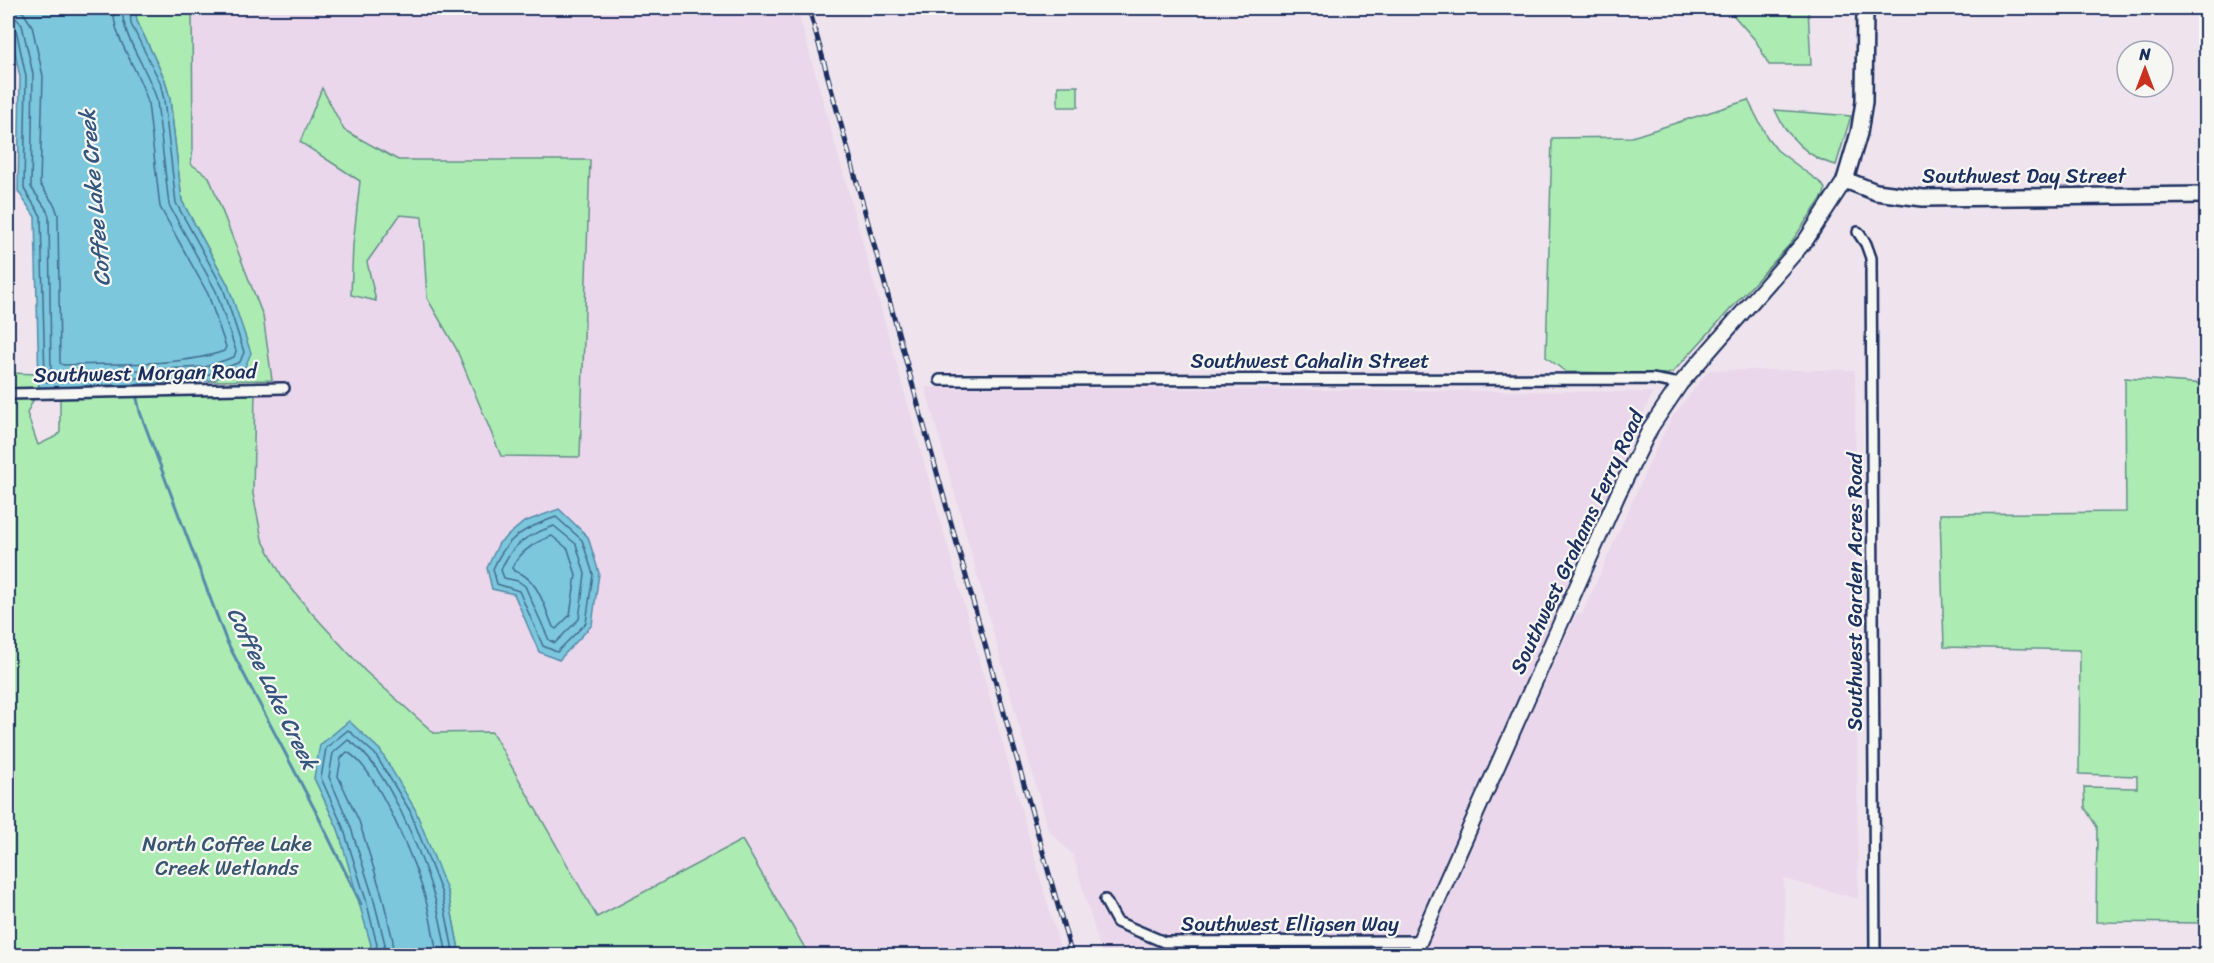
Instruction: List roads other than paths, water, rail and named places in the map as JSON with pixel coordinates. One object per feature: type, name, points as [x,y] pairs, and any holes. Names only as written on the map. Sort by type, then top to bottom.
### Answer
[{"type":"main road","name":"Southwest Grahams Ferry Road","points":[[1413,956],[1618,495],[1652,427],[1680,384],[1806,240],[1845,180],[1859,133],[1864,102],[1865,8]]},
{"type":"main road","name":"Southwest Day Street","points":[[1845,180],[1876,192],[1923,198],[2206,195]]},
{"type":"street","name":"Southwest Garden Acres Road","points":[[1858,232],[1871,258],[1875,956]]},
{"type":"street","name":"Southwest Cahalin Street","points":[[940,380],[1652,379],[1680,384]]},
{"type":"street","name":"Southwest Morgan Road","points":[[8,394],[284,388]]},
{"type":"street","name":"Southwest Elligsen Way","points":[[1105,900],[1117,922],[1164,942],[1419,941]]},
{"type":"water","points":[[8,8],[135,8],[137,21],[165,80],[170,99],[182,201],[228,285],[251,353],[245,367],[209,381],[39,388],[35,217],[18,191],[20,77]]},
{"type":"water","points":[[559,509],[588,537],[599,573],[592,625],[559,660],[539,652],[514,594],[492,589],[487,568],[499,543],[524,522]]},
{"type":"water","points":[[349,721],[380,750],[415,809],[448,893],[460,955],[366,955],[371,945],[338,829],[314,778],[320,745]]},
{"type":"waterway","name":"Coffee Lake Creek","points":[[136,394],[140,412],[226,640],[315,810],[361,904]]},
{"type":"railway","points":[[809,8],[1072,956]]},
{"type":"park label","name":"North Coffee Lake Creek Wetlands","points":[[227,856]]}]
